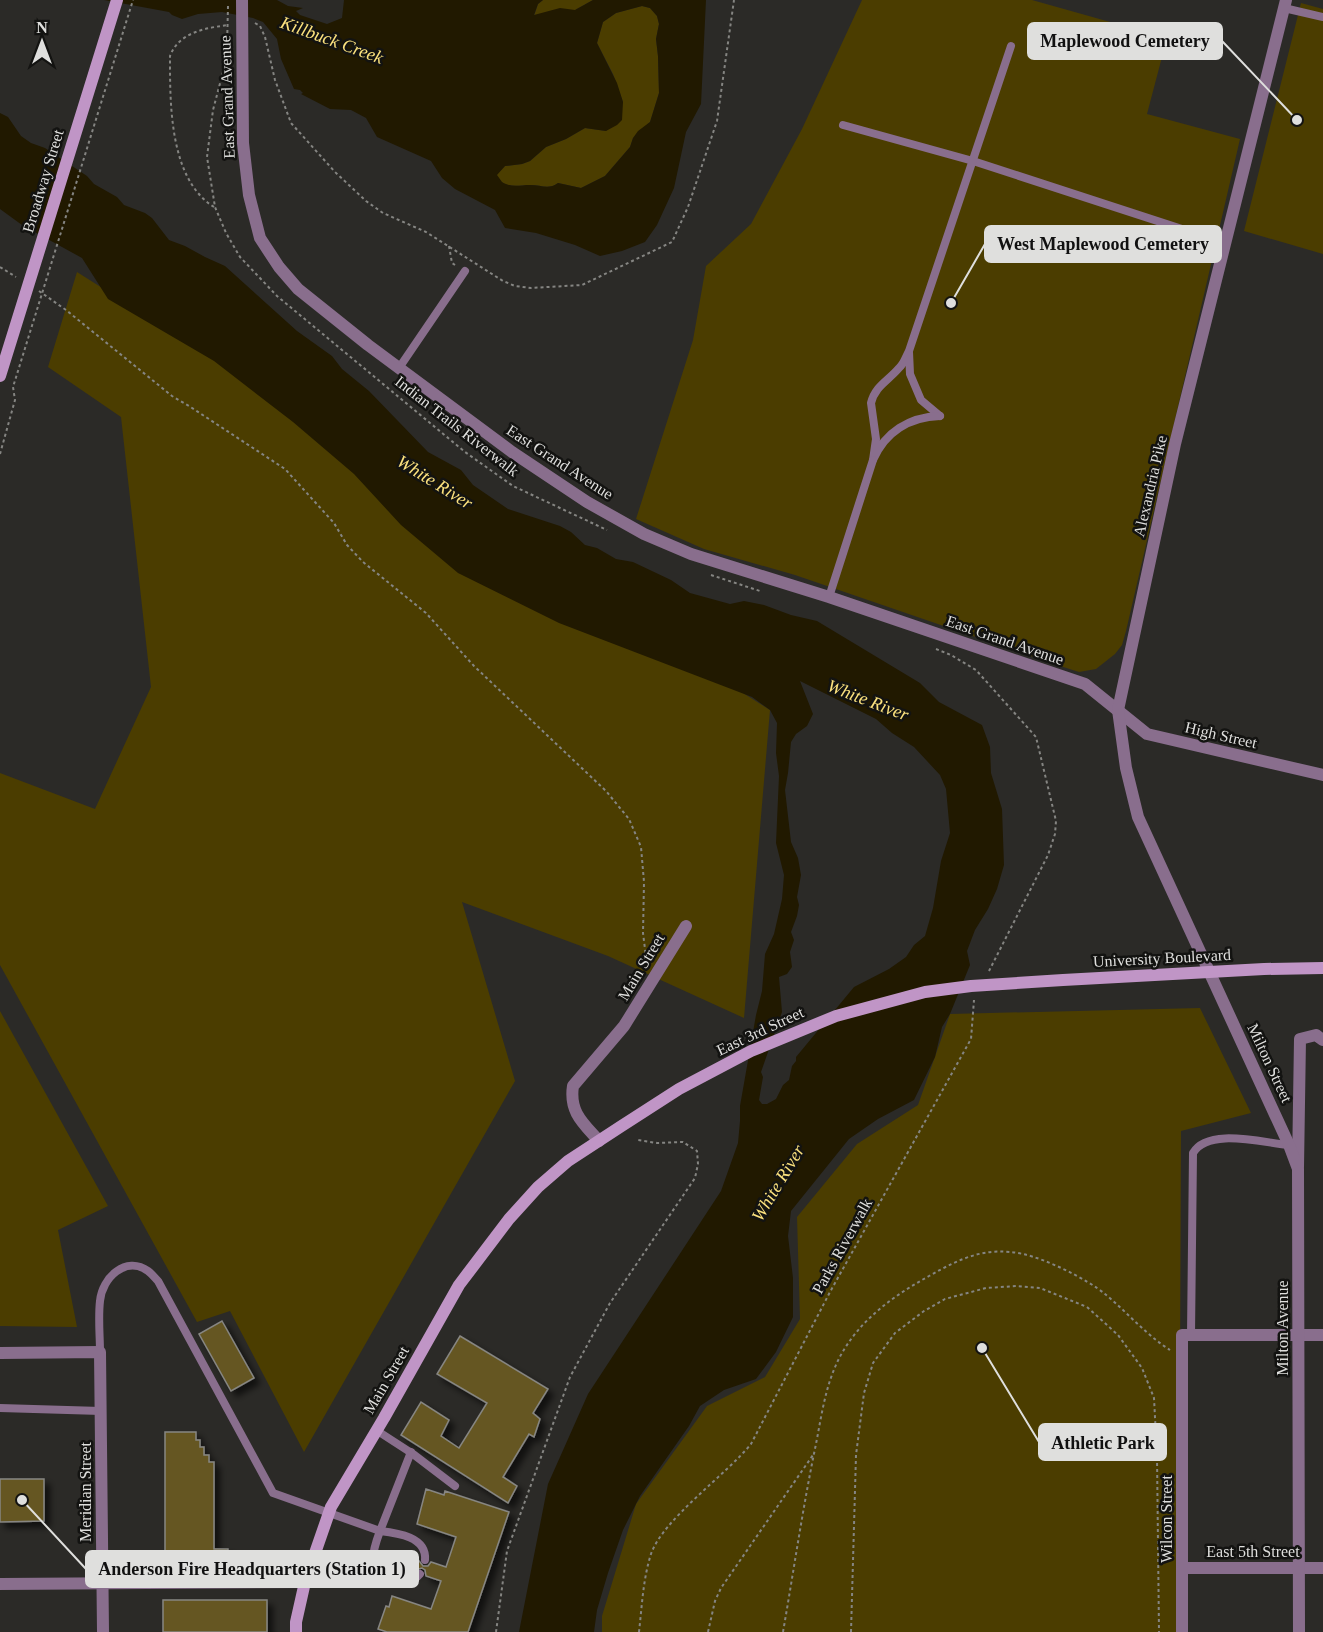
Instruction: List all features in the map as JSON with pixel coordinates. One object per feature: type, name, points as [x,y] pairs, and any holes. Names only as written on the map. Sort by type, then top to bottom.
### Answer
[{"type":"main road","name":"Broadway Street","points":[[1,374],[117,0]]},
{"type":"main road","name":"University Boulevard","points":[[1004,984],[1209,971],[1323,968]]},
{"type":"main road","name":"East 3rd Street","points":[[556,1172],[568,1161],[679,1089],[751,1051],[836,1016],[925,992],[1004,984]]},
{"type":"main road","name":"Main Street","points":[[296,1632],[305,1582],[329,1512],[459,1285],[509,1219],[538,1187],[556,1172]]},
{"type":"street","name":"East Grand Avenue","points":[[242,0],[243,143],[249,195],[260,238],[279,267],[298,289],[512,452],[586,502],[644,534],[691,554],[829,597],[1085,684],[1118,710]]},
{"type":"street","name":"Alexandria Pike","points":[[1209,971],[1138,817],[1125,768],[1118,710],[1175,444],[1285,4]]},
{"type":"street","name":"High Street","points":[[1118,710],[1147,734],[1323,776]]},
{"type":"street","name":"Main Street","points":[[599,1141],[577,1116],[571,1099],[573,1086],[624,1026],[686,926]]},
{"type":"street","name":"Milton Street","points":[[1209,971],[1298,1169]]},
{"type":"street","name":"Milton Avenue","points":[[1299,1632],[1300,1039],[1319,1038]]},
{"type":"street","points":[[1186,1335],[1323,1335]]},
{"type":"street","name":"Wilcon Street","points":[[1182,1632],[1182,1358],[1186,1335]]},
{"type":"street","points":[[0,1353],[100,1352]]},
{"type":"street","name":"Meridian Street","points":[[100,1352],[103,1632]]},
{"type":"street","name":"East 5th Street","points":[[1182,1568],[1323,1568]]},
{"type":"street","points":[[0,1584],[305,1582]]},
{"type":"lane","points":[[1285,4],[1323,17]]},
{"type":"lane","points":[[873,460],[876,439],[872,397],[880,385],[901,367],[909,351],[1011,46]]},
{"type":"lane","points":[[843,125],[973,161],[1226,243]]},
{"type":"lane","points":[[399,368],[465,272]]},
{"type":"lane","points":[[829,597],[879,446],[907,423],[924,417],[940,416],[921,400],[910,374],[909,351]]},
{"type":"lane","points":[[1186,1335],[1193,1153],[1197,1146],[1208,1140],[1222,1138],[1289,1145]]},
{"type":"lane","points":[[100,1352],[100,1300],[103,1288],[119,1268],[132,1265],[148,1270],[158,1281],[273,1493],[380,1531],[398,1533],[420,1544],[424,1548],[425,1560]]},
{"type":"lane","points":[[0,1408],[101,1412]]},
{"type":"lane","points":[[376,1431],[411,1452],[455,1486]]},
{"type":"lane","points":[[411,1452],[380,1531],[373,1560],[378,1572],[385,1578],[403,1583],[411,1582],[420,1574]]},
{"type":"path","points":[[0,454],[15,400],[13,387],[15,379],[133,0]]},
{"type":"path","name":"Indian Trails Riverwalk","points":[[228,0],[227,47],[213,110],[207,157],[215,207],[240,257],[277,296],[465,452],[513,486],[608,530]]},
{"type":"path","points":[[254,22],[260,26],[265,37],[275,80],[291,123],[366,201],[383,213],[449,246],[503,281],[515,286],[531,288],[582,285],[672,242],[688,207],[717,121],[735,0]]},
{"type":"path","points":[[215,207],[196,192],[181,164],[173,114],[170,56],[173,47],[202,28],[233,25]]},
{"type":"path","points":[[449,246],[452,263],[465,272]]},
{"type":"path","points":[[0,267],[17,277]]},
{"type":"path","points":[[34,287],[172,396],[285,469],[334,523],[347,544],[363,562],[426,613],[474,666],[606,791],[629,819],[641,847],[644,882],[643,933],[647,965],[654,978]]},
{"type":"path","points":[[709,575],[764,592]]},
{"type":"path","points":[[930,646],[976,670],[1036,737],[1056,821],[1055,834],[1048,855],[989,970]]},
{"type":"path","name":"Parks Riverwalk","points":[[639,1632],[645,1582],[652,1552],[668,1527],[739,1459],[751,1444],[830,1292],[971,1039],[973,1002],[978,992]]},
{"type":"path","points":[[496,1632],[507,1551],[570,1377],[610,1303],[695,1178],[698,1164],[697,1151],[683,1142],[657,1143],[638,1140]]},
{"type":"path","points":[[783,1632],[814,1453],[830,1378],[854,1335],[882,1306],[911,1286],[951,1263],[985,1251],[1025,1254],[1062,1269],[1103,1292],[1150,1337],[1182,1358]]},
{"type":"path","points":[[851,1632],[856,1455],[864,1393],[873,1363],[895,1333],[924,1311],[945,1299],[964,1292],[1017,1286],[1040,1288],[1087,1307],[1118,1335],[1142,1368],[1154,1398],[1159,1632]]},
{"type":"path","points":[[708,1632],[715,1601],[721,1588],[814,1453]]},
{"type":"shaded area","points":[[543,0],[593,0],[575,10],[534,16],[538,4]]},
{"type":"shaded area","points":[[862,0],[1032,0],[1167,38],[1147,114],[1240,139],[1126,631],[1122,645],[1115,654],[1096,669],[1079,672],[1057,665],[795,575],[704,549],[636,519],[693,340],[706,266],[751,224],[802,129]]},
{"type":"shaded area","points":[[1301,3],[1323,9],[1323,254],[1244,231]]},
{"type":"shaded area","points":[[642,6],[650,8],[657,16],[659,24],[656,39],[659,93],[650,122],[633,138],[630,147],[605,176],[581,188],[558,183],[548,187],[511,186],[499,180],[496,175],[505,166],[530,161],[546,147],[585,128],[606,131],[623,102],[613,74],[597,43],[603,22],[616,13]]},
{"type":"shaded area","points":[[77,272],[770,710],[744,1018],[608,956],[462,902],[515,1081],[304,1452],[230,1311],[197,1322],[0,965],[0,773],[95,809],[151,687],[121,417],[48,367]]},
{"type":"shaded area","points":[[1200,1008],[1251,1113],[1181,1131],[1179,1632],[602,1632],[602,1616],[636,1504],[707,1406],[765,1377],[800,1319],[797,1217],[857,1144],[918,1105],[950,1014]]},
{"type":"shaded area","points":[[0,1011],[108,1206],[58,1230],[77,1327],[0,1326]]},
{"type":"water","name":"Killbuck Creek","points":[[104,0],[277,0],[288,6],[303,8],[296,11],[300,15],[327,24],[342,18],[344,0],[543,0],[538,4],[534,15],[560,8],[575,10],[593,0],[706,0],[701,104],[686,132],[674,188],[657,225],[645,242],[600,256],[575,245],[536,233],[505,228],[495,210],[455,189],[442,178],[431,161],[377,137],[366,118],[351,110],[330,109],[301,94],[303,93],[300,90],[294,89],[281,59],[277,39],[263,22],[222,12],[198,14],[182,19],[169,12]],"holes":[[[642,6],[650,8],[657,16],[659,24],[656,39],[659,93],[650,122],[638,131],[630,147],[605,176],[581,188],[558,183],[548,187],[512,186],[502,182],[497,175],[505,166],[530,161],[546,147],[585,128],[606,131],[622,120],[623,102],[617,83],[597,43],[603,22],[616,13]]]},
{"type":"water","name":"White River","points":[[0,113],[8,117],[21,136],[31,143],[45,148],[87,176],[94,184],[117,197],[124,205],[152,218],[169,240],[225,266],[297,331],[332,356],[342,369],[369,391],[428,452],[461,470],[473,485],[508,509],[560,526],[571,532],[585,545],[597,548],[616,559],[633,562],[671,580],[690,593],[730,604],[744,601],[764,605],[817,621],[920,683],[939,702],[982,725],[990,747],[991,773],[1002,809],[1004,865],[997,889],[975,930],[967,951],[970,965],[950,1014],[942,1027],[935,1057],[914,1100],[878,1119],[849,1139],[791,1211],[788,1236],[793,1278],[793,1317],[776,1352],[756,1379],[724,1390],[700,1406],[689,1426],[640,1496],[623,1530],[608,1573],[597,1610],[594,1632],[519,1632],[548,1484],[588,1394],[721,1191],[738,1143],[740,1106],[762,991],[765,954],[774,934],[782,899],[784,875],[776,843],[779,776],[776,753],[777,723],[770,710],[752,697],[559,623],[458,573],[401,525],[354,474],[293,422],[214,361],[108,299],[82,258],[22,225],[0,209]],"holes":[[[800,681],[876,719],[914,747],[940,775],[946,789],[950,833],[941,861],[933,908],[925,936],[914,945],[906,957],[889,969],[854,987],[796,1057],[789,1080],[783,1085],[776,1099],[762,1104],[759,1100],[763,1077],[761,1072],[782,1012],[779,977],[787,974],[792,967],[790,952],[794,940],[791,932],[799,905],[797,897],[801,875],[798,858],[791,842],[785,790],[791,742],[796,734],[807,726],[813,714]]]},
{"type":"building","points":[[222,1321],[254,1378],[231,1391],[199,1334]]},
{"type":"building","points":[[460,1336],[548,1389],[533,1413],[540,1419],[534,1437],[529,1434],[503,1477],[517,1486],[508,1503],[401,1435],[421,1402],[449,1420],[441,1436],[459,1448],[487,1403],[437,1374]]},
{"type":"building","points":[[165,1432],[196,1432],[196,1440],[200,1440],[200,1447],[204,1447],[204,1455],[209,1455],[209,1462],[214,1462],[214,1549],[228,1549],[228,1568],[165,1568]]},
{"type":"building","points":[[0,1479],[44,1479],[44,1521],[0,1522]]},
{"type":"building","points":[[426,1489],[444,1495],[445,1491],[509,1512],[468,1632],[387,1632],[378,1629],[392,1596],[431,1609],[441,1581],[426,1576],[422,1568],[411,1571],[416,1557],[423,1566],[428,1566],[431,1562],[446,1567],[456,1537],[417,1524]]},
{"type":"building","points":[[163,1600],[267,1600],[267,1632],[163,1632]]},
{"type":"place","name":"Maplewood Cemetery","points":[[1297,120]]},
{"type":"place","name":"West Maplewood Cemetery","points":[[951,303]]},
{"type":"place","name":"Athletic Park","points":[[982,1348]]},
{"type":"place","name":"Anderson Fire Headquarters (Station 1)","points":[[22,1500]]}]
